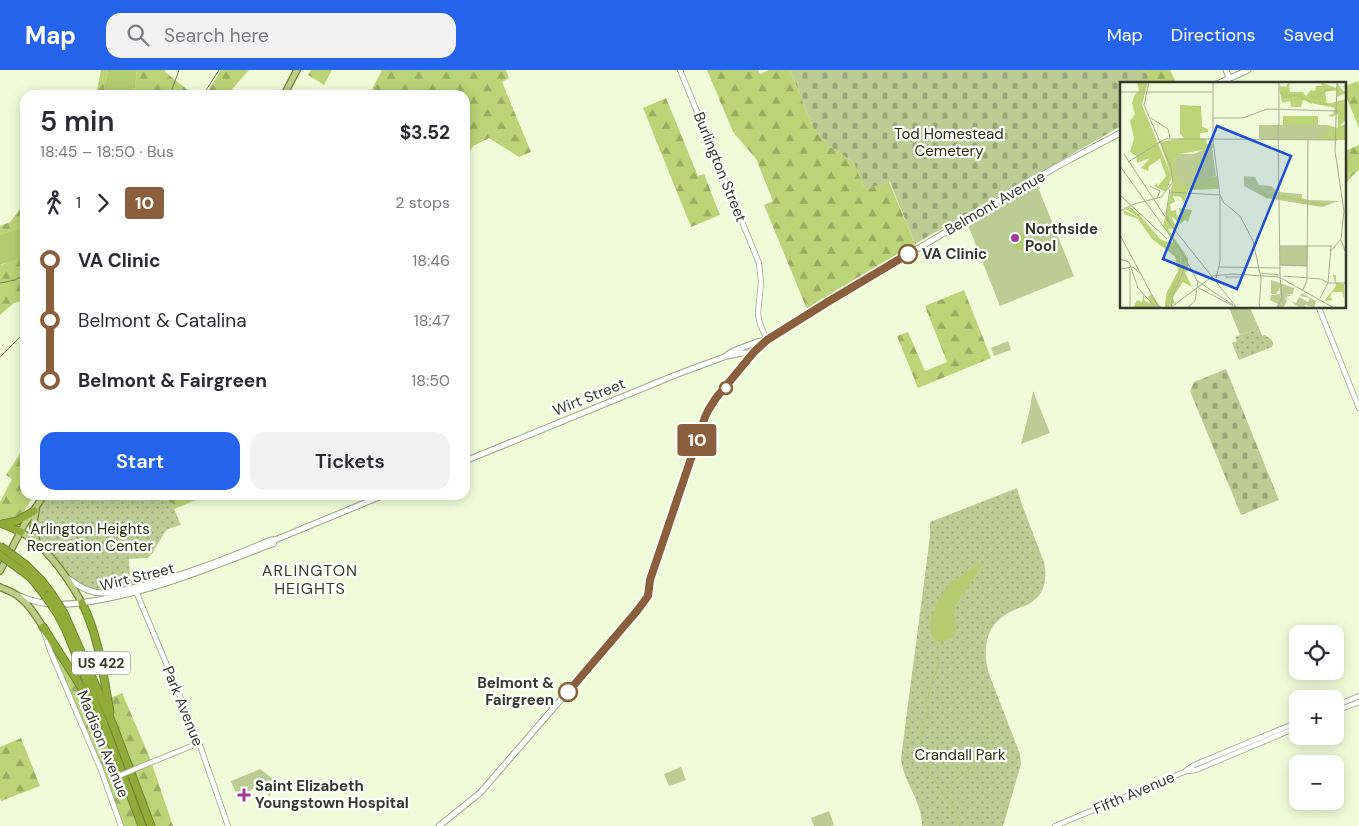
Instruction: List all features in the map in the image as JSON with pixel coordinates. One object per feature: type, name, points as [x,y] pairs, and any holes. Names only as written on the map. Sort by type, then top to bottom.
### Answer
[{"type":"highway","points":[[1,523],[20,519],[35,508]]},
{"type":"highway","points":[[1,523],[21,532]]},
{"type":"highway","points":[[0,546],[24,568],[42,581],[47,593],[60,613],[113,725]]},
{"type":"highway","points":[[0,555],[24,568]]},
{"type":"highway","name":"US 422","points":[[82,603],[89,616],[95,636],[113,725],[152,826]]},
{"type":"highway","points":[[60,613],[104,724]]},
{"type":"highway","name":"US 422","points":[[43,627],[104,724],[141,826]]},
{"type":"main road","points":[[287,90],[297,70]]},
{"type":"main road","points":[[1226,70],[1230,81],[1248,70]]},
{"type":"main road","name":"Belmont Avenue","points":[[439,826],[483,789],[629,621],[648,596],[650,580],[708,410],[754,352],[767,340],[841,294],[1056,167],[1120,133]]},
{"type":"main road","name":"Wirt Street","points":[[470,459],[672,376],[724,357],[733,351],[767,340]]},
{"type":"main road","name":"Wirt Street","points":[[724,357],[754,352]]},
{"type":"main road","points":[[0,571],[41,500]]},
{"type":"main road","name":"Wirt Street","points":[[0,586],[34,601],[63,604],[82,603],[136,590],[174,577],[275,540],[372,500]]},
{"type":"main road","points":[[35,508],[33,527],[38,544]]},
{"type":"main road","name":"Wirt Street","points":[[21,532],[38,544],[63,573],[79,586],[98,593],[136,590]]},
{"type":"main road","name":"US 422","points":[[63,573],[82,603]]},
{"type":"main road","name":"Madison Avenue","points":[[17,595],[32,610],[43,627]]},
{"type":"street","name":"Burlington Street","points":[[680,70],[759,264],[761,282],[758,314],[767,340]]},
{"type":"street","points":[[1319,309],[1359,408]]},
{"type":"street","name":"Park Avenue","points":[[136,590],[199,743],[228,826]]},
{"type":"street","name":"Madison Avenue","points":[[43,627],[50,650],[106,782],[121,826]]},
{"type":"street","points":[[1344,702],[1359,696]]},
{"type":"street","points":[[1344,708],[1359,702]]},
{"type":"street","name":"Fifth Avenue","points":[[1055,826],[1289,726]]},
{"type":"street","name":"Fifth Avenue","points":[[1184,772],[1196,770],[1289,731]]},
{"type":"street","points":[[106,782],[199,743]]},
{"type":"green space","points":[[101,70],[108,70],[104,90],[97,90]]},
{"type":"green space","points":[[137,70],[166,70],[165,72],[188,90],[135,90]]},
{"type":"green space","points":[[221,70],[249,70],[231,90],[209,90]]},
{"type":"green space","points":[[311,70],[332,70],[324,85],[308,75]]},
{"type":"green space","points":[[382,70],[506,70],[509,78],[502,82],[531,152],[519,157],[489,138],[473,146],[470,152],[470,90],[372,90]]},
{"type":"green space","points":[[707,70],[758,70],[760,74],[769,70],[790,70],[813,127],[829,146],[854,163],[865,189],[889,182],[918,248],[809,314],[764,205],[773,201],[756,159],[733,132]]},
{"type":"green space","name":"Tod Homestead Cemetery","points":[[790,70],[1143,70],[1148,75],[1148,82],[1120,82],[1120,127],[915,244],[890,182],[865,189],[854,163],[829,146],[813,127]]},
{"type":"green space","points":[[1143,70],[1170,70],[1176,82],[1148,82],[1148,75]]},
{"type":"green space","points":[[1358,81],[1359,128],[1346,96],[1346,86]]},
{"type":"green space","points":[[666,98],[698,176],[704,174],[720,215],[691,227],[643,108]]},
{"type":"green space","points":[[1359,145],[1359,170],[1346,184],[1346,151]]},
{"type":"green space","name":"Northside Pool","points":[[1035,180],[1074,276],[1000,306],[966,220]]},
{"type":"green space","points":[[20,209],[20,228],[0,235],[0,226],[10,222]]},
{"type":"green space","points":[[20,256],[20,301],[14,303],[0,315],[0,265]]},
{"type":"green space","points":[[964,290],[991,358],[918,388],[897,336],[908,332],[925,371],[947,362],[925,306]]},
{"type":"green space","points":[[1229,309],[1250,309],[1259,328],[1240,335]]},
{"type":"green space","points":[[1259,328],[1262,336],[1265,335],[1272,340],[1272,347],[1239,360],[1232,343],[1237,341],[1235,337]]},
{"type":"green space","points":[[1008,341],[1011,350],[994,356],[991,348]]},
{"type":"green space","points":[[1226,369],[1279,500],[1241,515],[1190,391],[1194,382]]},
{"type":"green space","points":[[1033,391],[1050,433],[1021,444],[1030,409]]},
{"type":"green space","points":[[20,454],[20,500],[31,500],[19,520],[0,523],[0,502],[12,479],[6,475]]},
{"type":"green space","name":"Crandall Park","points":[[1017,488],[1044,562],[1044,583],[1041,593],[1033,601],[1008,613],[994,625],[987,639],[986,656],[989,674],[1020,754],[1021,764],[1003,826],[922,826],[919,808],[902,767],[901,758],[930,536],[930,522]]},
{"type":"green space","name":"Arlington Heights Recreation Center","points":[[41,500],[166,500],[172,504],[181,525],[168,529],[147,558],[129,559],[130,578],[135,588],[106,593],[75,584],[42,548],[34,532],[37,506]]},
{"type":"green space","points":[[166,500],[196,500],[174,509],[172,504]]},
{"type":"green space","points":[[46,638],[104,724],[140,826],[121,826]]},
{"type":"green space","points":[[122,693],[150,758],[173,826],[154,826],[113,725],[108,699]]},
{"type":"green space","points":[[21,738],[40,786],[1,801],[0,747]]},
{"type":"green space","points":[[681,767],[686,780],[669,786],[664,774]]},
{"type":"green space","points":[[260,769],[277,782],[273,792],[270,793],[271,795],[269,796],[262,784],[242,795],[240,791],[236,793],[231,781]]},
{"type":"green space","points":[[829,811],[834,825],[814,826],[811,818]]},
{"type":"shaded area","points":[[108,70],[137,70],[135,90],[104,90]]},
{"type":"shaded area","points":[[20,228],[20,258],[0,265],[0,235]]},
{"type":"shaded area","points":[[1018,232],[1026,235],[1022,244],[1027,247],[1025,251],[1012,246]]},
{"type":"shaded area","points":[[982,563],[956,607],[954,616],[956,630],[954,636],[937,641],[931,632],[930,626],[939,600],[951,583]]},
{"type":"waterway","points":[[939,657],[926,705],[928,715],[921,719],[924,727],[918,757],[942,791],[950,799],[960,826]]},
{"type":"waterway","points":[[946,795],[955,780],[970,769],[973,761],[984,751],[987,736],[992,729]]},
{"type":"railway","points":[[172,90],[179,70]]},
{"type":"railway","points":[[206,90],[219,70]]},
{"type":"railway","points":[[0,283],[20,277]]},
{"type":"railway","points":[[0,357],[20,337]]},
{"type":"bus line","name":"10","points":[[568,692],[648,596],[650,580],[705,417],[716,398],[723,392],[754,352],[767,340],[908,254]]},
{"type":"place","name":"Northside Pool","points":[[1015,238]]},
{"type":"place","name":"VA Clinic","points":[[908,254]]},
{"type":"place","name":"Belmont & Fairgreen","points":[[568,692]]},
{"type":"place","name":"Saint Elizabeth Youngstown Hospital","points":[[244,795]]},
{"type":"district","name":"ARLINGTON HEIGHTS","points":[[310,579]]}]
